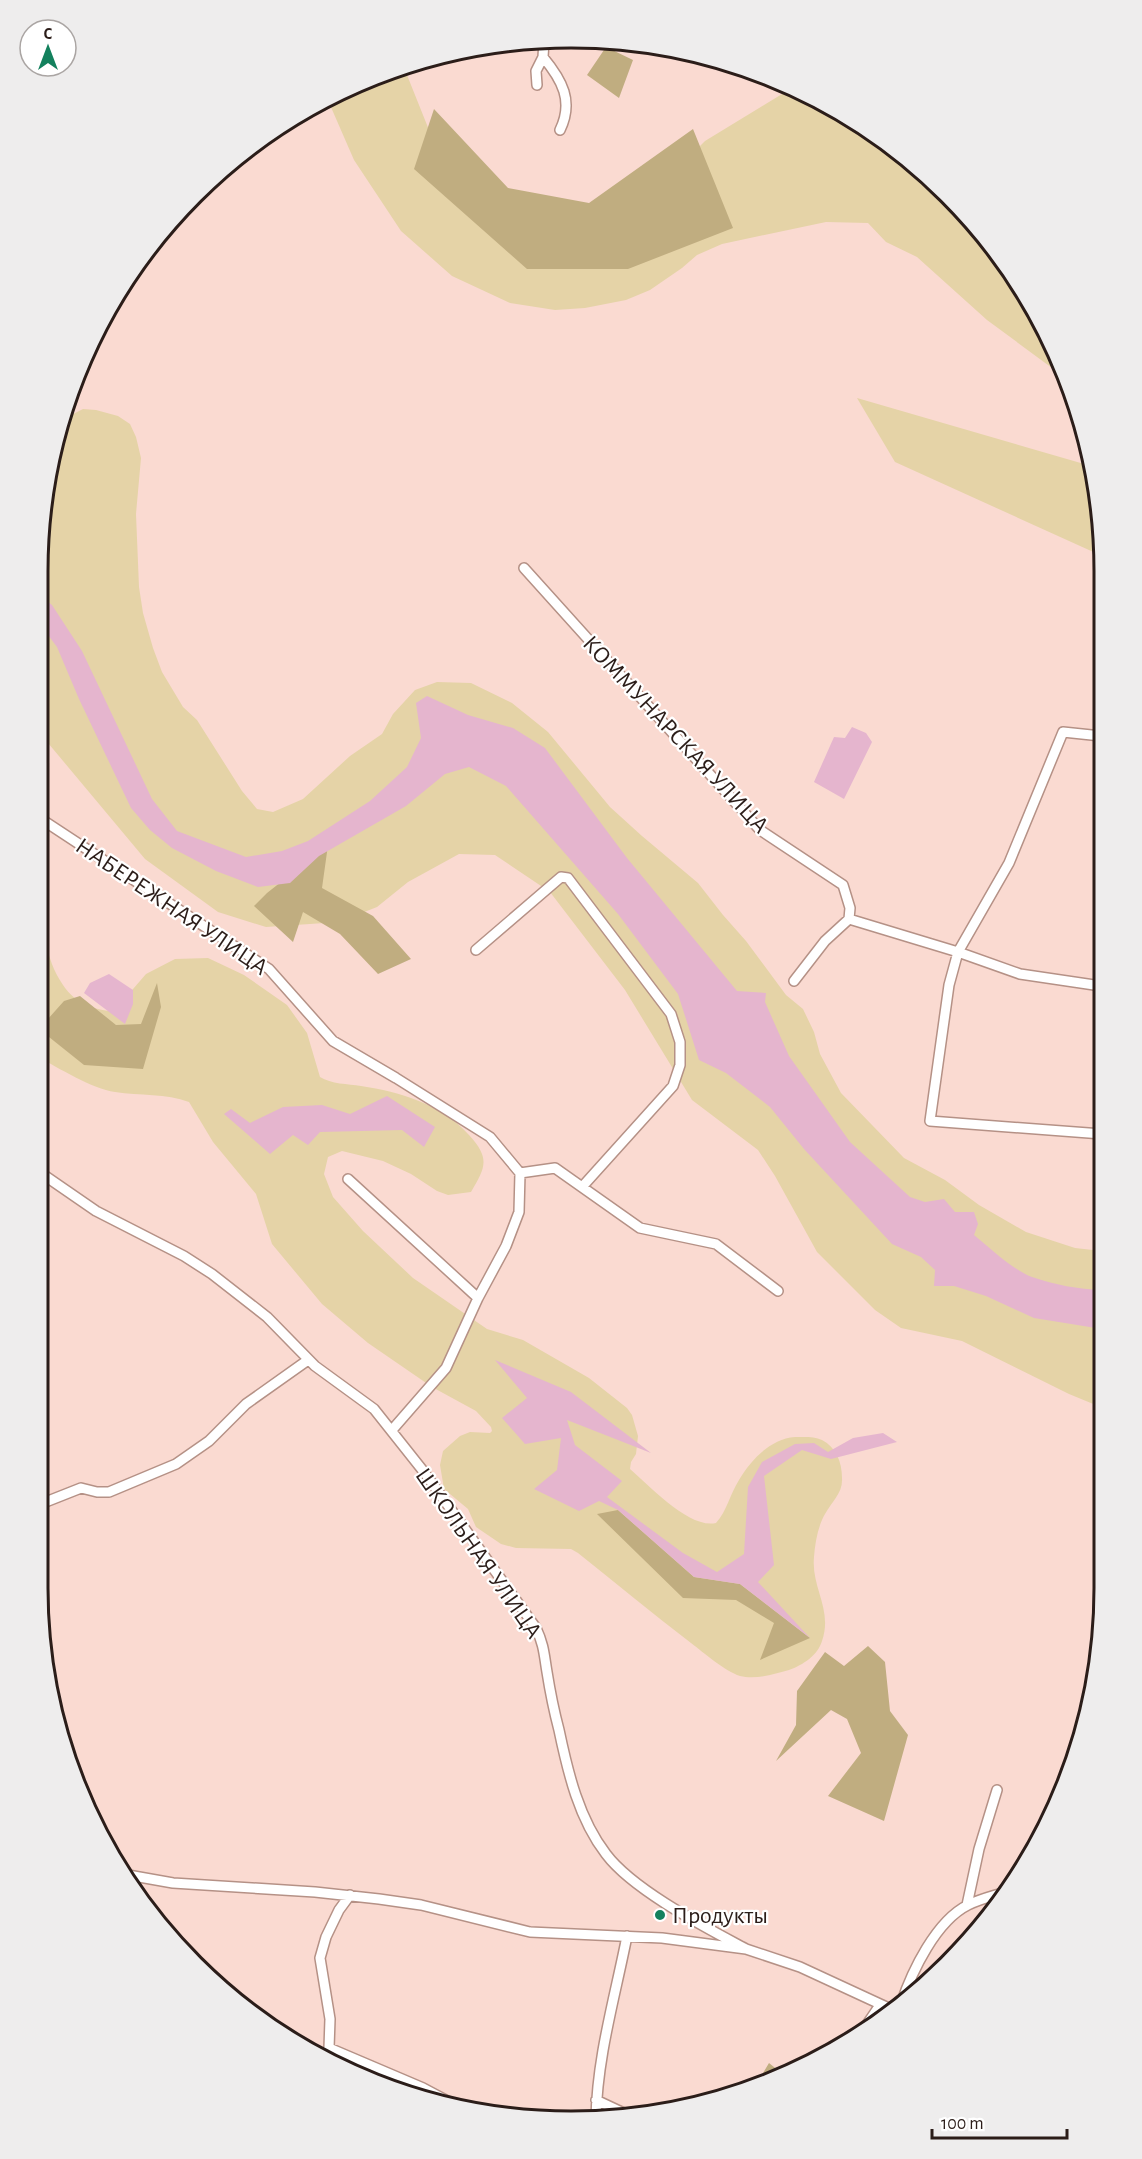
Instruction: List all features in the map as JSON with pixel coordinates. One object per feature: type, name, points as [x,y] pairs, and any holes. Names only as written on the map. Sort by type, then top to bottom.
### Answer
[{"type":"street","points":[[537,85],[536,71],[543,57],[544,49]]},
{"type":"street","points":[[543,57],[557,73],[564,90],[567,106],[560,130]]},
{"type":"street","name":"КОММУНАРСКАЯ УЛИЦА","points":[[524,568],[760,830],[843,885],[850,908],[849,919]]},
{"type":"street","points":[[1094,735],[1063,732],[1009,862],[958,952],[949,985],[930,1121],[1094,1133]]},
{"type":"street","name":"НАБЕРЕЖНАЯ УЛИЦА","points":[[48,824],[269,969],[333,1041],[490,1137],[520,1173]]},
{"type":"street","points":[[476,950],[561,877],[568,878],[671,1014],[680,1042],[680,1065],[673,1086],[582,1187]]},
{"type":"street","points":[[794,981],[825,941],[849,919],[958,952],[1020,974],[1094,985]]},
{"type":"street","points":[[392,1430],[446,1368],[478,1298],[506,1246],[519,1212],[520,1173],[555,1168],[640,1228],[716,1244],[778,1291]]},
{"type":"street","name":"ШКОЛЬНАЯ УЛИЦА","points":[[48,1178],[96,1211],[184,1256],[212,1274],[267,1317],[308,1360],[374,1409],[392,1430],[536,1628],[544,1645],[551,1695],[569,1773],[580,1806],[606,1854],[620,1869],[696,1922],[746,1949],[800,1967],[884,2007]]},
{"type":"street","points":[[348,1179],[478,1298]]},
{"type":"street","points":[[48,1500],[81,1488],[109,1492],[176,1464],[209,1441],[246,1404],[308,1360]]},
{"type":"street","points":[[967,1905],[997,1790]]},
{"type":"street","name":"ШКОЛЬНАЯ УЛИЦА","points":[[134,1876],[173,1882],[350,1895],[422,1905],[530,1932],[662,1938],[746,1949]]},
{"type":"street","points":[[327,2050],[330,2019],[320,1958],[330,1928],[350,1895]]},
{"type":"street","points":[[906,1989],[909,1980],[938,1932],[948,1920],[967,1905],[993,1896]]},
{"type":"street","points":[[596,2110],[602,2048],[627,1936]]},
{"type":"street","points":[[874,2014],[880,2005]]},
{"type":"street","points":[[332,2053],[428,2090]]},
{"type":"street","points":[[596,2100],[615,2109]]},
{"type":"shaded area","points":[[605,49],[611,50],[633,60],[619,98],[587,75]]},
{"type":"shaded area","points":[[407,75],[439,155],[557,235],[682,164],[705,141],[783,93],[862,136],[916,178],[941,201],[964,226],[1006,280],[1040,340],[1053,369],[987,320],[917,257],[886,242],[868,223],[826,222],[722,244],[697,255],[650,290],[626,300],[585,308],[555,310],[510,303],[452,276],[401,231],[354,160],[331,107],[371,88]]},
{"type":"shaded area","points":[[434,109],[508,188],[589,203],[693,129],[733,228],[628,269],[527,269],[414,169]]},
{"type":"shaded area","points":[[857,398],[1083,464],[1090,503],[1093,552],[895,462]]},
{"type":"shaded area","points":[[83,409],[96,410],[118,416],[130,424],[141,458],[136,514],[139,587],[143,613],[153,648],[162,672],[183,707],[197,720],[242,791],[257,809],[273,812],[303,799],[350,756],[382,734],[393,714],[415,690],[437,682],[471,683],[512,703],[548,732],[610,807],[698,883],[746,941],[786,995],[803,1009],[814,1032],[820,1054],[841,1093],[904,1158],[945,1180],[979,1205],[1026,1232],[1075,1248],[1094,1250],[1094,1404],[962,1341],[901,1328],[875,1310],[817,1252],[758,1150],[692,1100],[625,990],[550,892],[495,855],[459,854],[408,882],[377,907],[339,922],[266,927],[218,912],[145,859],[48,743],[49,537],[58,469],[72,415]]},
{"type":"shaded area","points":[[48,602],[82,651],[152,799],[177,831],[246,857],[282,851],[308,841],[370,801],[407,767],[421,738],[416,703],[427,696],[468,715],[513,728],[545,748],[627,858],[737,991],[766,993],[765,1002],[789,1056],[850,1142],[910,1197],[925,1202],[944,1199],[955,1212],[974,1212],[978,1224],[974,1235],[1017,1269],[1049,1282],[1094,1289],[1094,1328],[1034,1318],[986,1296],[954,1286],[934,1286],[935,1270],[921,1257],[892,1244],[804,1149],[770,1107],[726,1073],[699,1060],[678,994],[618,914],[506,786],[469,767],[445,774],[406,806],[319,856],[290,883],[258,887],[216,871],[172,848],[150,830],[131,808],[57,647],[48,635]]},
{"type":"shaded area","points":[[852,727],[866,733],[872,742],[844,799],[814,782],[834,737],[845,738]]},
{"type":"shaded area","points":[[328,845],[322,888],[373,916],[411,959],[378,974],[340,934],[303,912],[293,942],[254,906]]},
{"type":"shaded area","points":[[48,952],[59,979],[71,995],[86,1005],[117,1012],[146,974],[175,959],[208,958],[244,975],[287,1005],[307,1033],[320,1077],[420,1101],[458,1124],[476,1143],[483,1157],[484,1163],[480,1176],[471,1192],[448,1195],[383,1161],[342,1151],[328,1157],[324,1174],[333,1197],[363,1231],[413,1278],[487,1329],[523,1340],[589,1378],[627,1408],[632,1415],[638,1436],[636,1454],[630,1469],[670,1505],[694,1519],[705,1523],[716,1523],[744,1472],[769,1446],[795,1437],[812,1437],[827,1443],[839,1461],[842,1483],[839,1493],[823,1519],[816,1540],[814,1568],[825,1619],[825,1629],[820,1646],[805,1662],[789,1670],[759,1677],[740,1676],[708,1657],[571,1549],[516,1548],[501,1544],[476,1527],[468,1509],[444,1489],[440,1465],[443,1451],[460,1436],[470,1432],[490,1433],[491,1427],[476,1411],[432,1387],[368,1343],[322,1304],[272,1244],[256,1194],[213,1142],[189,1102],[171,1097],[106,1090],[76,1078],[48,1063]]},
{"type":"shaded area","points":[[109,974],[133,990],[133,1004],[125,1024],[84,993],[90,983]]},
{"type":"shaded area","points":[[157,983],[161,1007],[143,1069],[84,1065],[48,1036],[48,1019],[64,1001],[80,996],[116,1025],[141,1024]]},
{"type":"shaded area","points":[[387,1096],[435,1127],[424,1147],[402,1130],[320,1132],[308,1145],[293,1135],[270,1154],[224,1114],[231,1109],[250,1123],[283,1107],[322,1105],[350,1114]]},
{"type":"shaded area","points":[[495,1360],[571,1392],[651,1453],[567,1420],[575,1445],[622,1481],[607,1497],[683,1553],[717,1572],[744,1554],[748,1487],[762,1462],[795,1444],[814,1443],[828,1452],[853,1438],[883,1433],[897,1442],[831,1459],[802,1450],[764,1476],[774,1565],[758,1582],[810,1638],[740,1584],[694,1577],[618,1510],[599,1501],[579,1511],[534,1489],[557,1470],[561,1438],[525,1444],[502,1418],[527,1398]]},
{"type":"shaded area","points":[[618,1510],[694,1577],[740,1584],[810,1638],[760,1660],[774,1623],[736,1600],[683,1598],[597,1514]]},
{"type":"shaded area","points":[[868,1646],[885,1662],[890,1711],[908,1735],[884,1821],[828,1796],[861,1753],[847,1719],[831,1710],[776,1761],[796,1725],[797,1691],[825,1652],[844,1666]]},
{"type":"shaded area","points":[[769,2063],[776,2069],[771,2071],[762,2074]]},
{"type":"place","name":"Продукты","points":[[660,1915]]}]
